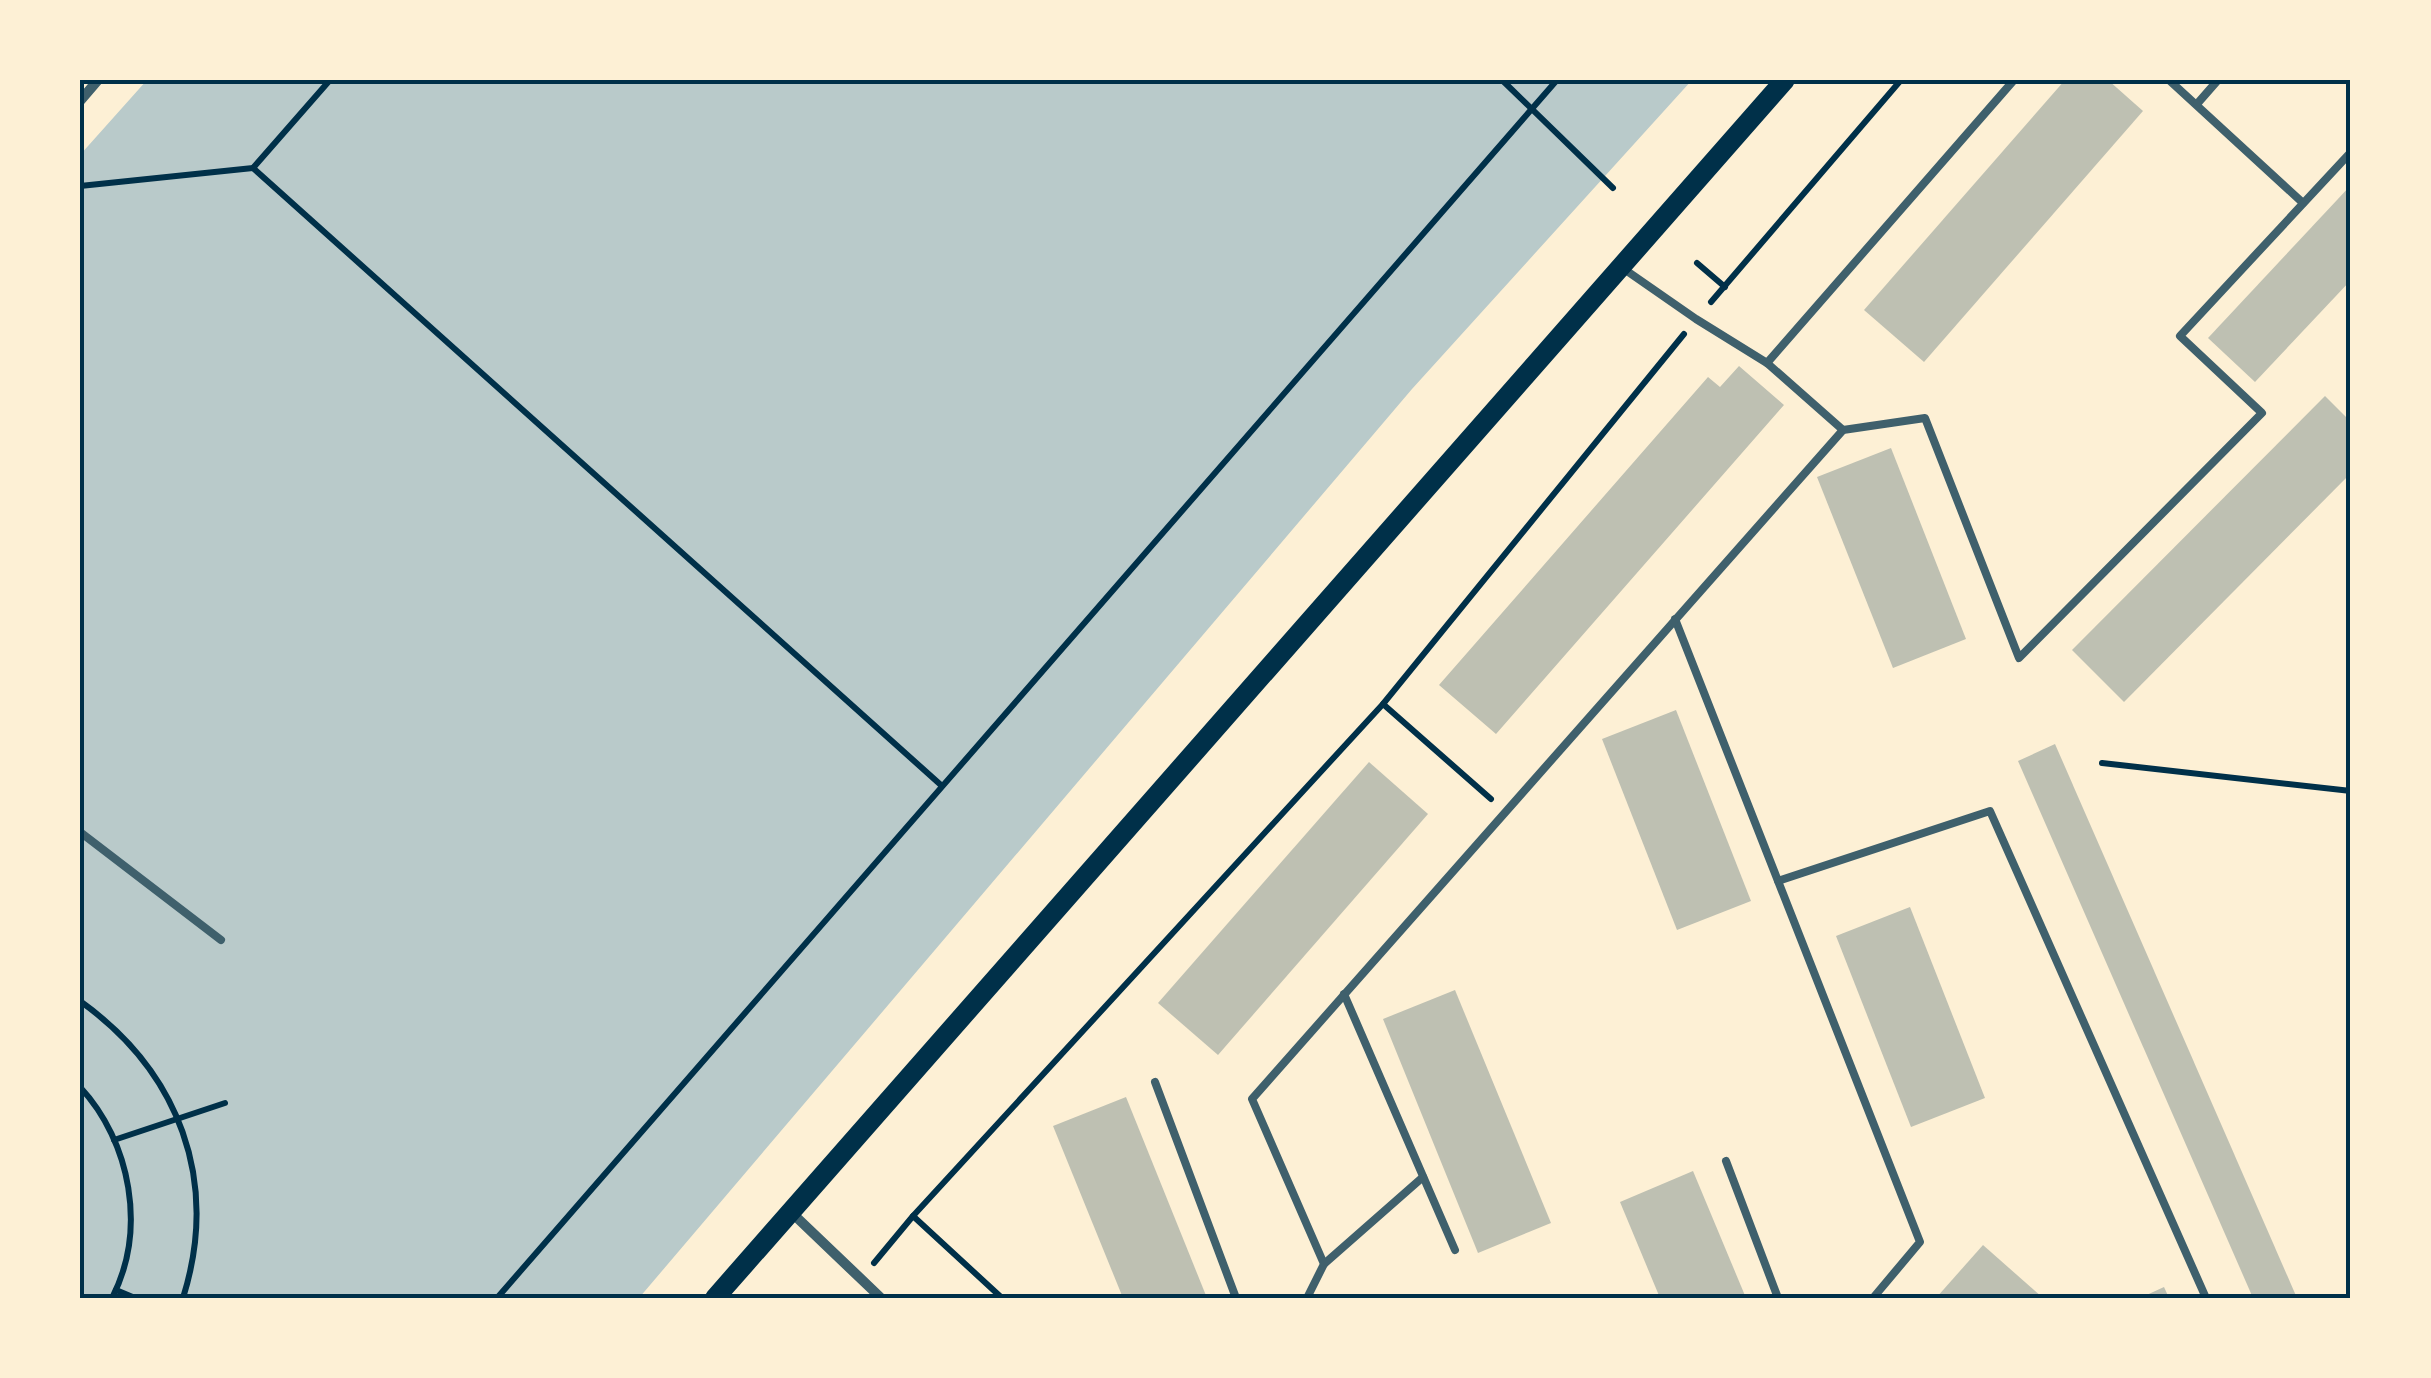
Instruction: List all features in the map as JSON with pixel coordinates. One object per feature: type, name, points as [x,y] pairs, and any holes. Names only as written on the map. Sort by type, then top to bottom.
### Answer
[{"type":"main road","points":[[715,1298],[1785,80]]},
{"type":"street","points":[[80,101],[98,80]]},
{"type":"street","points":[[791,1212],[881,1298]]},
{"type":"lane","points":[[1767,363],[2014,80]]},
{"type":"lane","points":[[2169,80],[2304,203]]},
{"type":"lane","points":[[2197,104],[2218,80]]},
{"type":"lane","points":[[1324,1264],[1252,1099],[1843,430],[1925,418],[2019,658],[2262,413],[2180,336],[2351,152]]},
{"type":"lane","points":[[1621,266],[1767,363],[1843,430]]},
{"type":"lane","points":[[1675,619],[1920,1242],[1873,1298]]},
{"type":"lane","points":[[1778,882],[1990,810],[2206,1298]]},
{"type":"lane","points":[[80,832],[221,940]]},
{"type":"lane","points":[[1344,994],[1455,1250]]},
{"type":"lane","points":[[1155,1082],[1236,1298]]},
{"type":"lane","points":[[1726,1161],[1778,1298]]},
{"type":"lane","points":[[1307,1298],[1324,1264],[1423,1177]]},
{"type":"path","points":[[80,186],[252,168],[330,80]]},
{"type":"path","points":[[1502,80],[1614,188]]},
{"type":"path","points":[[497,1298],[1558,80]]},
{"type":"path","points":[[860,1279],[913,1216],[1383,704],[1696,319],[1901,80]]},
{"type":"path","points":[[252,168],[942,786]]},
{"type":"path","points":[[1696,263],[1725,287]]},
{"type":"path","points":[[1383,704],[1505,812]]},
{"type":"path","points":[[2102,763],[2351,791]]},
{"type":"path","points":[[80,1001],[108,1020],[136,1049],[160,1082],[178,1118],[190,1156],[196,1196],[196,1237],[183,1298]]},
{"type":"path","points":[[80,1087],[91,1099],[122,1158],[131,1225],[126,1258],[114,1294],[135,1298]]},
{"type":"path","points":[[114,1140],[225,1103]]},
{"type":"path","points":[[913,1216],[1002,1298]]},
{"type":"shaded area","points":[[147,80],[1692,80],[1412,389],[639,1298],[80,1298],[80,155]]},
{"type":"building","points":[[2065,80],[2108,80],[2143,111],[1924,362],[1864,310]]},
{"type":"building","points":[[2351,185],[2351,280],[2255,382],[2208,338]]},
{"type":"building","points":[[1739,366],[1784,405],[1496,734],[1439,685],[1708,377],[1720,387]]},
{"type":"building","points":[[2325,396],[2351,422],[2351,473],[2124,702],[2072,650]]},
{"type":"building","points":[[1891,448],[1966,639],[1893,668],[1817,477]]},
{"type":"building","points":[[1676,710],[1751,901],[1677,930],[1602,739]]},
{"type":"building","points":[[2055,744],[2297,1298],[2253,1298],[2018,761]]},
{"type":"building","points":[[1369,762],[1428,814],[1218,1055],[1158,1003]]},
{"type":"building","points":[[1910,907],[1985,1098],[1911,1127],[1836,936]]},
{"type":"building","points":[[1455,990],[1551,1223],[1478,1253],[1383,1019]]},
{"type":"building","points":[[1126,1097],[1207,1298],[1123,1298],[1053,1126]]},
{"type":"building","points":[[1693,1171],[1746,1298],[1660,1298],[1620,1202]]},
{"type":"building","points":[[1983,1245],[2043,1298],[1936,1298]]},
{"type":"building","points":[[2164,1287],[2169,1298],[2140,1298]]}]
